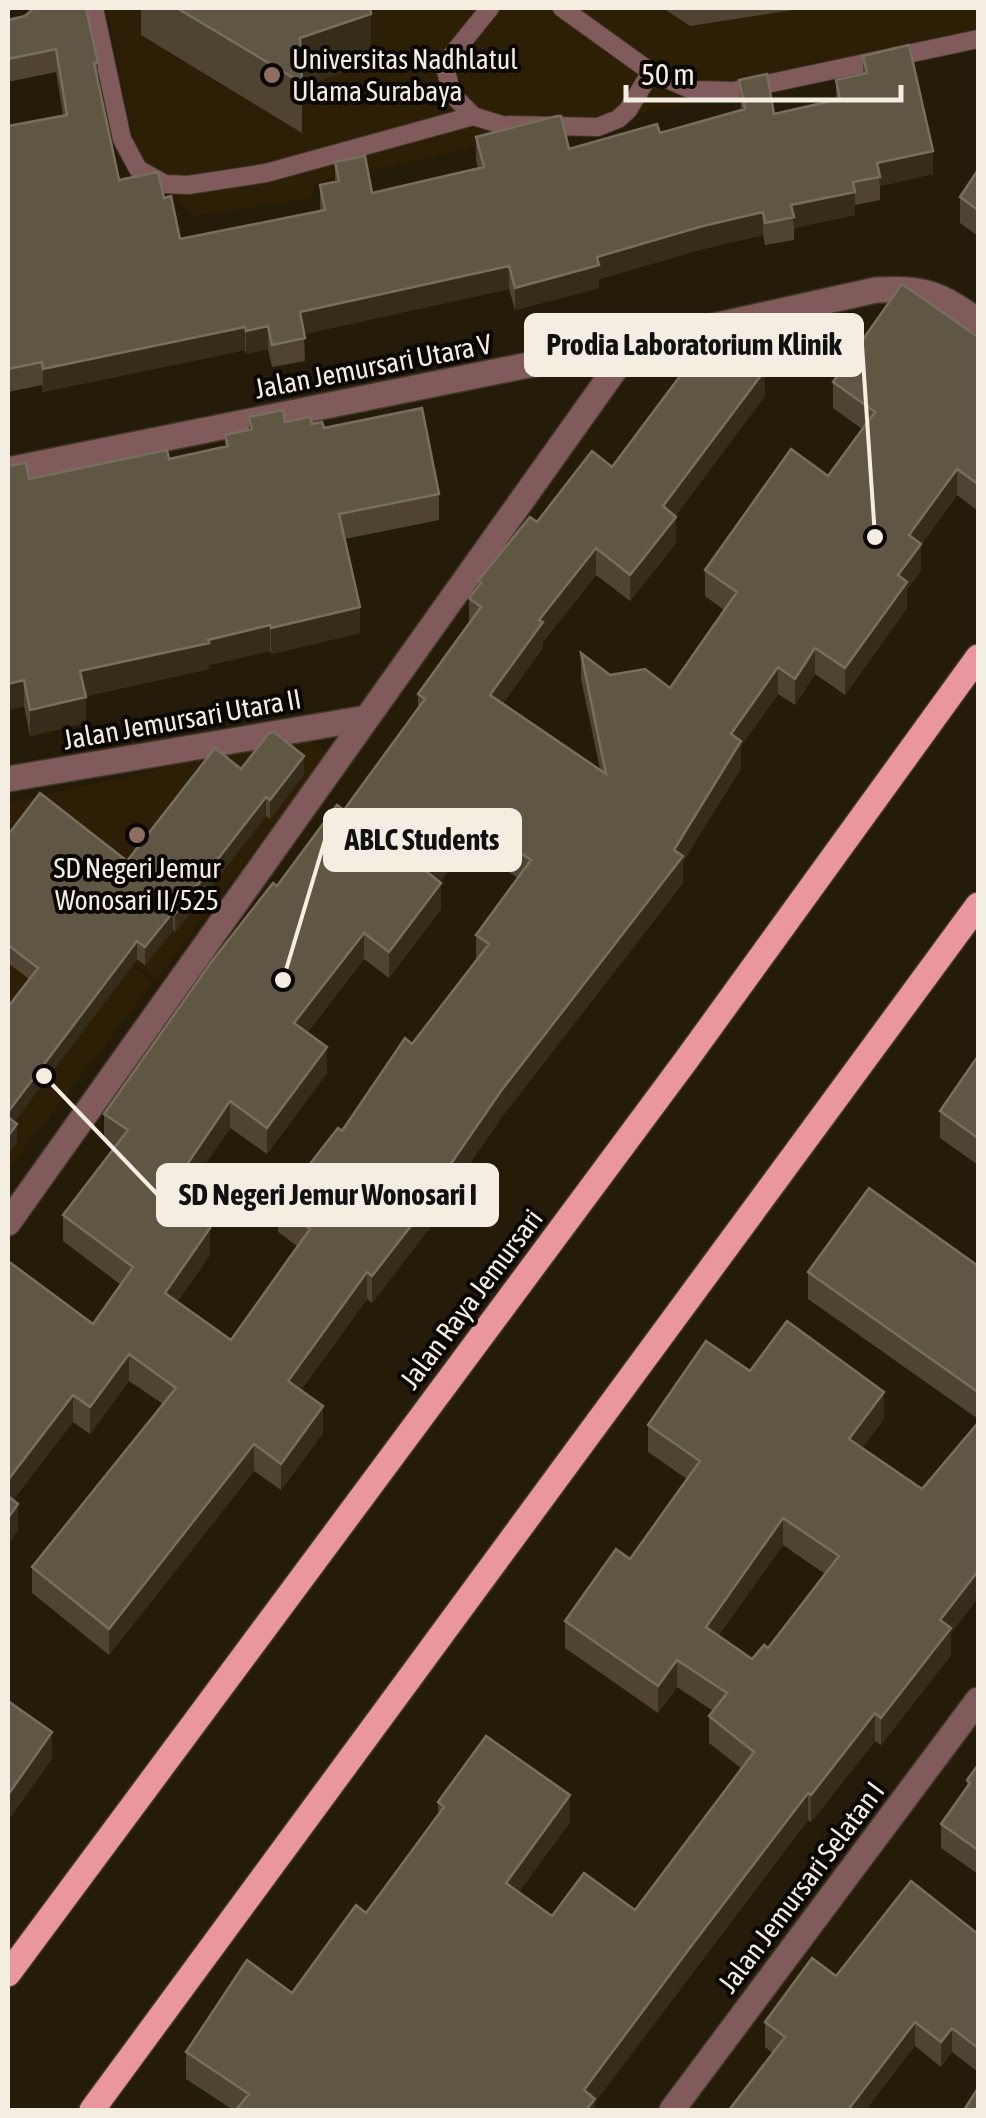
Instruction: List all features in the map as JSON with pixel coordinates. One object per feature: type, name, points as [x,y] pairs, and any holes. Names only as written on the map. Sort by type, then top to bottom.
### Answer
[{"type":"main road","name":"Jalan Raya Jemursari","points":[[8,1974],[687,1059],[978,657]]},
{"type":"main road","points":[[92,2110],[978,904]]},
{"type":"street","name":"Jalan Jemursari Utara V","points":[[8,470],[633,344],[876,290],[914,288],[948,300],[978,321]]},
{"type":"street","points":[[8,1223],[633,344]]},
{"type":"street","name":"Jalan Jemursari Utara II","points":[[8,779],[367,718]]},
{"type":"street","name":"Jalan Jemursari Selatan I","points":[[672,2110],[978,1700]]},
{"type":"lane","points":[[94,8],[122,139],[138,168],[165,184],[188,185],[266,172],[473,116]]},
{"type":"lane","points":[[490,8],[451,56],[446,72],[452,94],[473,116],[502,125],[598,127],[628,110],[651,72]]},
{"type":"lane","points":[[562,8],[651,72],[692,90],[734,91],[978,39]]},
{"type":"shaded area","points":[[107,8],[978,8],[978,46],[502,141],[314,183],[313,198],[193,216],[137,158]]},
{"type":"shaded area","name":"SD Negeri Jemur Wonosari II/525","points":[[305,736],[328,754],[156,980],[8,867],[8,803]]},
{"type":"shaded area","points":[[8,871],[154,982],[8,1170]]},
{"type":"building","points":[[34,8],[86,8],[119,180],[158,172],[164,198],[171,196],[180,239],[325,210],[320,185],[339,181],[335,162],[365,156],[372,193],[484,167],[476,137],[557,116],[561,116],[569,149],[657,124],[660,133],[745,109],[739,80],[767,74],[774,114],[840,99],[836,80],[867,73],[863,56],[909,45],[933,151],[877,163],[880,177],[853,182],[855,192],[791,205],[794,217],[765,223],[763,212],[703,226],[597,257],[599,265],[515,288],[509,266],[300,312],[305,338],[272,345],[268,326],[246,331],[245,327],[43,369],[42,362],[8,369],[8,126],[67,115],[56,49],[8,59],[8,20],[25,16]]},
{"type":"building","points":[[177,8],[370,8],[371,14],[300,38],[302,83]]},
{"type":"building","points":[[978,170],[978,210],[960,197]]},
{"type":"building","points":[[902,284],[978,337],[978,484],[957,469],[909,535],[921,544],[898,575],[907,582],[845,668],[815,648],[795,679],[778,667],[731,734],[741,741],[674,850],[683,856],[501,1091],[428,1197],[431,1200],[372,1276],[367,1272],[288,1381],[323,1406],[281,1464],[254,1444],[109,1629],[32,1567],[176,1388],[129,1354],[90,1407],[73,1395],[8,1480],[8,1261],[93,1324],[133,1267],[63,1215],[128,1130],[104,1114],[212,961],[273,883],[277,886],[337,805],[344,810],[425,699],[418,694],[481,607],[469,598],[481,583],[478,581],[530,517],[537,522],[592,451],[612,467],[713,332],[765,370],[663,506],[676,517],[630,575],[596,548],[539,620],[543,622],[490,695],[606,774],[581,653],[610,675],[645,669],[670,688],[737,592],[705,570],[791,449],[828,476],[875,412],[833,382]],"holes":[[[467,819],[531,860],[476,935],[489,944],[412,1044],[405,1038],[342,1131],[338,1128],[278,1205],[310,1229],[231,1340],[165,1293],[210,1228],[165,1197],[230,1101],[267,1128],[327,1047],[294,1023],[364,933],[389,952],[441,883],[427,872]]]},
{"type":"building","points":[[422,408],[439,494],[339,514],[360,607],[80,671],[86,697],[30,710],[24,680],[8,684],[8,466],[26,463],[29,479],[167,450],[169,459],[228,446],[225,435],[252,429],[249,417],[283,410],[285,422],[310,417],[312,424],[322,422],[324,428]]},
{"type":"building","name":"SD Negeri Jemur Wonosari II/525","points":[[274,732],[304,756],[270,800],[266,797],[175,914],[145,947],[137,941],[8,1112],[8,1007],[38,968],[8,945],[8,835],[40,793],[127,861],[215,748],[241,769],[269,733]]},
{"type":"building","points":[[978,1056],[978,1138],[940,1111]]},
{"type":"building","points":[[8,1117],[17,1124],[8,1136]]},
{"type":"building","points":[[869,1188],[978,1266],[978,1392],[808,1272]]},
{"type":"building","points":[[787,1321],[884,1392],[849,1439],[922,1489],[978,1423],[978,1571],[940,1620],[951,1628],[881,1718],[875,1713],[811,1795],[808,1793],[689,1949],[584,2090],[595,2099],[586,2110],[236,2110],[249,2094],[186,2052],[247,1960],[292,1993],[356,1905],[366,1913],[444,1807],[438,1802],[486,1736],[570,1795],[506,1883],[552,1916],[584,1873],[635,1910],[754,1752],[709,1716],[727,1693],[677,1660],[658,1686],[565,1621],[616,1549],[630,1559],[700,1461],[648,1425],[706,1341],[750,1371]],"holes":[[[783,1518],[839,1556],[768,1648],[764,1645],[752,1659],[706,1627]]]},
{"type":"building","points":[[8,1496],[18,1504],[8,1518]]},
{"type":"building","points":[[8,1701],[52,1732],[8,1795]]},
{"type":"building","points":[[978,1765],[978,1850],[941,1824]]},
{"type":"building","points":[[911,1881],[978,1934],[978,2048],[952,2028],[941,2042],[915,2022],[848,2110],[729,2110],[785,2037],[765,2022],[812,1958],[836,1976]]},
{"type":"building","points":[[978,2088],[978,2110],[964,2110]]},
{"type":"place","name":"Universitas Nadhlatul Ulama Surabaya","points":[[272,75]]},
{"type":"place","name":"Prodia Laboratorium Klinik","points":[[875,537]]},
{"type":"place","name":"SD Negeri Jemur Wonosari II/525","points":[[137,835]]},
{"type":"place","name":"ABLC Students","points":[[283,980]]},
{"type":"place","name":"SD Negeri Jemur Wonosari I","points":[[44,1076]]}]
